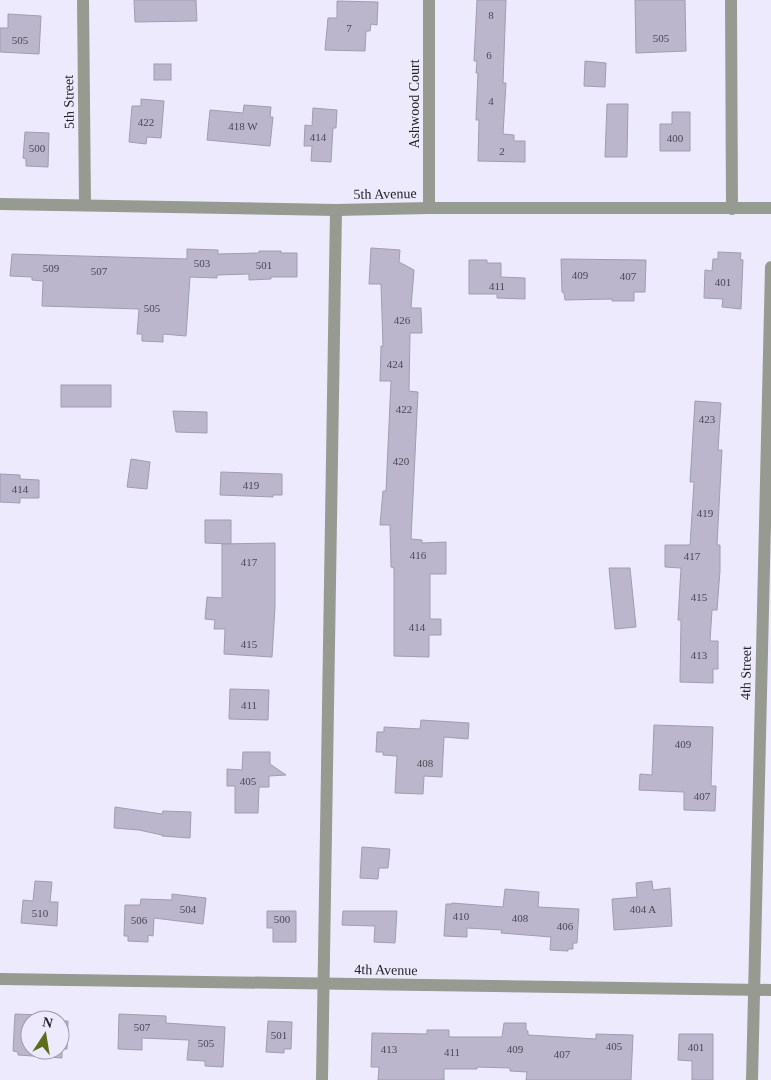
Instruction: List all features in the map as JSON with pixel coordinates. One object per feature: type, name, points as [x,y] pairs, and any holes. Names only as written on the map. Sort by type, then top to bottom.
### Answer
[{"type":"street","name":"5th Street","points":[[83,0],[85,204]]},
{"type":"street","name":"Ashwood Court","points":[[429,0],[429,208]]},
{"type":"street","points":[[731,0],[732,209]]},
{"type":"street","name":"5th Avenue","points":[[0,204],[85,204],[336,210],[429,208],[771,208]]},
{"type":"street","points":[[322,1080],[336,210]]},
{"type":"street","name":"4th Street","points":[[752,1080],[771,267]]},
{"type":"street","name":"4th Avenue","points":[[0,979],[771,990]]},
{"type":"building","points":[[134,0],[196,0],[197,21],[135,22]]},
{"type":"building","points":[[477,0],[506,0],[503,83],[506,83],[503,134],[514,135],[514,141],[525,141],[525,162],[478,161],[479,120],[476,120],[478,73],[476,73],[477,61],[474,61]]},
{"type":"building","points":[[635,0],[685,0],[686,51],[636,53]]},
{"type":"building","points":[[337,1],[378,2],[377,25],[371,24],[370,31],[366,31],[365,51],[325,50],[328,18],[337,18]]},
{"type":"building","points":[[8,14],[41,16],[39,54],[0,52],[0,28],[8,28]]},
{"type":"building","points":[[585,61],[606,63],[605,87],[584,86]]},
{"type":"building","points":[[154,64],[171,64],[171,80],[154,80]]},
{"type":"building","points":[[141,99],[164,101],[161,138],[147,137],[146,144],[129,142],[132,106],[141,106]]},
{"type":"building","points":[[607,104],[628,104],[627,157],[605,157]]},
{"type":"building","points":[[244,105],[271,107],[270,117],[273,117],[270,146],[207,140],[210,110],[243,113]]},
{"type":"building","points":[[313,108],[337,110],[336,128],[333,128],[331,162],[311,161],[312,146],[304,146],[305,125],[312,126]]},
{"type":"building","points":[[672,112],[690,112],[690,151],[660,151],[660,124],[672,124]]},
{"type":"building","points":[[25,132],[49,133],[48,167],[26,166],[26,159],[23,158]]},
{"type":"building","points":[[371,248],[400,250],[399,262],[414,270],[411,308],[421,308],[422,333],[410,333],[409,391],[418,392],[411,539],[422,540],[422,543],[446,542],[446,574],[430,574],[430,619],[441,619],[441,635],[429,635],[429,657],[394,656],[394,568],[391,567],[390,525],[380,525],[383,491],[386,491],[391,381],[380,381],[381,346],[383,346],[381,284],[369,284]]},
{"type":"building","points":[[187,249],[218,250],[218,254],[259,253],[259,251],[297,253],[297,277],[271,277],[271,279],[249,280],[249,274],[217,275],[217,278],[190,277],[186,336],[163,334],[163,342],[142,341],[142,334],[137,334],[139,309],[42,306],[43,281],[32,280],[32,277],[10,276],[12,254],[187,259]]},
{"type":"building","points":[[718,252],[741,253],[740,259],[743,260],[741,309],[722,307],[723,299],[704,298],[705,270],[712,271],[713,259],[718,259]]},
{"type":"building","points":[[561,259],[646,260],[645,292],[634,292],[634,301],[612,301],[612,299],[565,300],[564,293],[562,292]]},
{"type":"building","points":[[469,260],[487,260],[487,263],[501,263],[501,277],[525,278],[525,299],[497,298],[497,294],[469,294]]},
{"type":"building","points":[[61,385],[111,385],[111,407],[61,407]]},
{"type":"building","points":[[695,401],[721,403],[718,450],[722,450],[717,545],[720,545],[720,571],[717,610],[712,610],[710,641],[718,641],[718,669],[713,669],[713,683],[680,682],[681,620],[678,620],[681,568],[665,567],[665,545],[690,545],[694,482],[690,482]]},
{"type":"building","points":[[173,411],[207,412],[207,433],[176,432]]},
{"type":"building","points":[[131,459],[150,462],[147,489],[127,487]]},
{"type":"building","points":[[221,472],[282,474],[282,495],[273,495],[273,497],[220,495]]},
{"type":"building","points":[[0,474],[20,475],[20,479],[39,480],[39,498],[20,498],[20,503],[0,502]]},
{"type":"building","points":[[205,520],[231,520],[231,544],[205,543]]},
{"type":"building","points":[[275,543],[275,607],[272,657],[224,654],[225,629],[214,629],[215,620],[205,619],[207,597],[222,598],[222,544]]},
{"type":"building","points":[[609,568],[630,568],[636,627],[615,629]]},
{"type":"building","points":[[230,689],[269,690],[268,720],[229,719]]},
{"type":"building","points":[[421,720],[469,723],[468,739],[444,737],[442,777],[424,776],[423,794],[395,793],[397,756],[383,755],[383,752],[376,752],[377,732],[384,732],[384,727],[420,729]]},
{"type":"building","points":[[654,725],[713,727],[711,786],[716,786],[715,811],[684,810],[684,792],[639,790],[640,774],[652,775]]},
{"type":"building","points":[[243,752],[270,752],[270,764],[286,775],[269,776],[269,787],[259,787],[258,813],[235,813],[235,786],[227,786],[227,769],[242,770]]},
{"type":"building","points":[[115,807],[162,814],[163,811],[191,812],[190,838],[162,836],[139,830],[114,828]]},
{"type":"building","points":[[362,847],[390,849],[388,868],[379,868],[378,879],[360,878]]},
{"type":"building","points":[[35,881],[52,882],[50,902],[58,902],[57,926],[21,923],[23,900],[33,901]]},
{"type":"building","points":[[652,881],[653,890],[670,888],[672,926],[614,930],[612,899],[637,897],[636,883]]},
{"type":"building","points":[[505,889],[539,892],[538,907],[579,909],[577,943],[573,943],[573,949],[568,949],[568,951],[550,950],[551,937],[501,933],[502,930],[467,928],[467,937],[444,936],[446,904],[503,907]]},
{"type":"building","points":[[172,894],[206,898],[203,924],[154,918],[153,936],[148,935],[148,942],[128,941],[128,936],[124,936],[125,905],[140,905],[141,899],[172,900]]},
{"type":"building","points":[[267,911],[296,911],[296,942],[273,942],[273,928],[267,928]]},
{"type":"building","points":[[343,911],[397,911],[395,943],[374,942],[375,926],[342,925]]},
{"type":"building","points":[[15,1014],[20,1014],[20,1055],[18,1055],[18,1052],[13,1051]]},
{"type":"building","points":[[119,1014],[166,1016],[166,1023],[225,1027],[223,1067],[205,1066],[205,1061],[187,1060],[189,1040],[142,1038],[142,1050],[118,1049]]},
{"type":"building","points":[[268,1021],[292,1022],[291,1049],[284,1049],[284,1053],[266,1052]]},
{"type":"building","points":[[504,1023],[526,1023],[528,1035],[596,1039],[596,1034],[633,1035],[631,1080],[526,1080],[527,1072],[510,1071],[510,1068],[477,1067],[477,1069],[444,1069],[444,1080],[378,1080],[379,1067],[371,1067],[372,1033],[427,1034],[427,1030],[449,1030],[449,1037],[502,1037]]},
{"type":"building","points":[[679,1034],[713,1034],[713,1080],[692,1080],[692,1061],[678,1060]]}]
